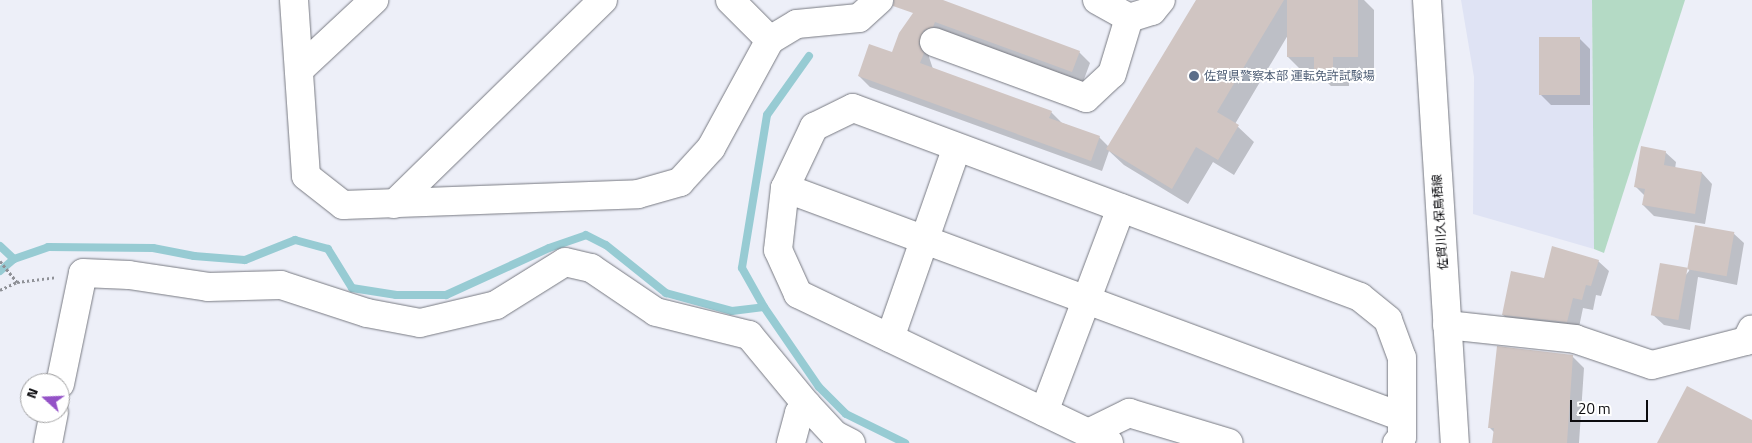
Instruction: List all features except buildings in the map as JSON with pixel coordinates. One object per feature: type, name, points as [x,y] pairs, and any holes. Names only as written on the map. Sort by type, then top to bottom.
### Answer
[{"type":"street","points":[[294,0],[306,176],[343,205],[638,194],[680,182],[710,148],[770,40],[797,24],[859,18],[880,0]]},
{"type":"street","points":[[299,70],[374,0]]},
{"type":"street","points":[[394,204],[603,0]]},
{"type":"street","points":[[730,0],[770,40]]},
{"type":"street","points":[[1097,0],[1129,18],[1152,11],[1161,0]]},
{"type":"street","name":"佐賀川久保鳥栖線","points":[[1428,0],[1455,443]]},
{"type":"street","points":[[934,42],[1086,98],[1112,74],[1129,18]]},
{"type":"street","points":[[1229,443],[1129,413],[1098,438],[798,294],[778,250],[785,188],[814,128],[853,108],[1360,297],[1388,320],[1402,358],[1402,438],[1397,443]]},
{"type":"street","points":[[890,338],[957,147]]},
{"type":"street","points":[[785,188],[1402,417]]},
{"type":"street","points":[[1044,412],[1121,208]]},
{"type":"street","points":[[62,373],[83,272],[129,275],[208,287],[281,285],[367,313],[420,323],[496,305],[565,262],[591,268],[656,312],[749,335],[807,405],[836,435],[851,443]]},
{"type":"street","points":[[1447,325],[1575,339],[1652,365],[1746,341],[1752,329]]},
{"type":"street","points":[[791,443],[799,413],[807,405]]},
{"type":"street","points":[[48,443],[52,423]]},
{"type":"path","points":[[0,261],[18,282]]},
{"type":"path","points":[[0,290],[18,282],[83,272]]},
{"type":"shaded area","points":[[1461,0],[1592,0],[1594,249],[1473,214],[1474,77]]},
{"type":"green space","points":[[1592,0],[1685,0],[1604,253],[1594,249]]},
{"type":"waterway","points":[[809,56],[767,115],[742,268],[764,307],[819,387],[846,414],[905,443]]},
{"type":"waterway","points":[[0,271],[14,259],[48,247],[153,248],[194,256],[245,260],[295,240],[328,249],[352,288],[396,295],[446,295],[549,248],[586,235],[606,245],[666,293],[732,311],[764,307]]},
{"type":"waterway","points":[[0,246],[14,259]]},
{"type":"place","name":"佐賀県警察本部 運転免許試験場","points":[[1194,76]]}]
